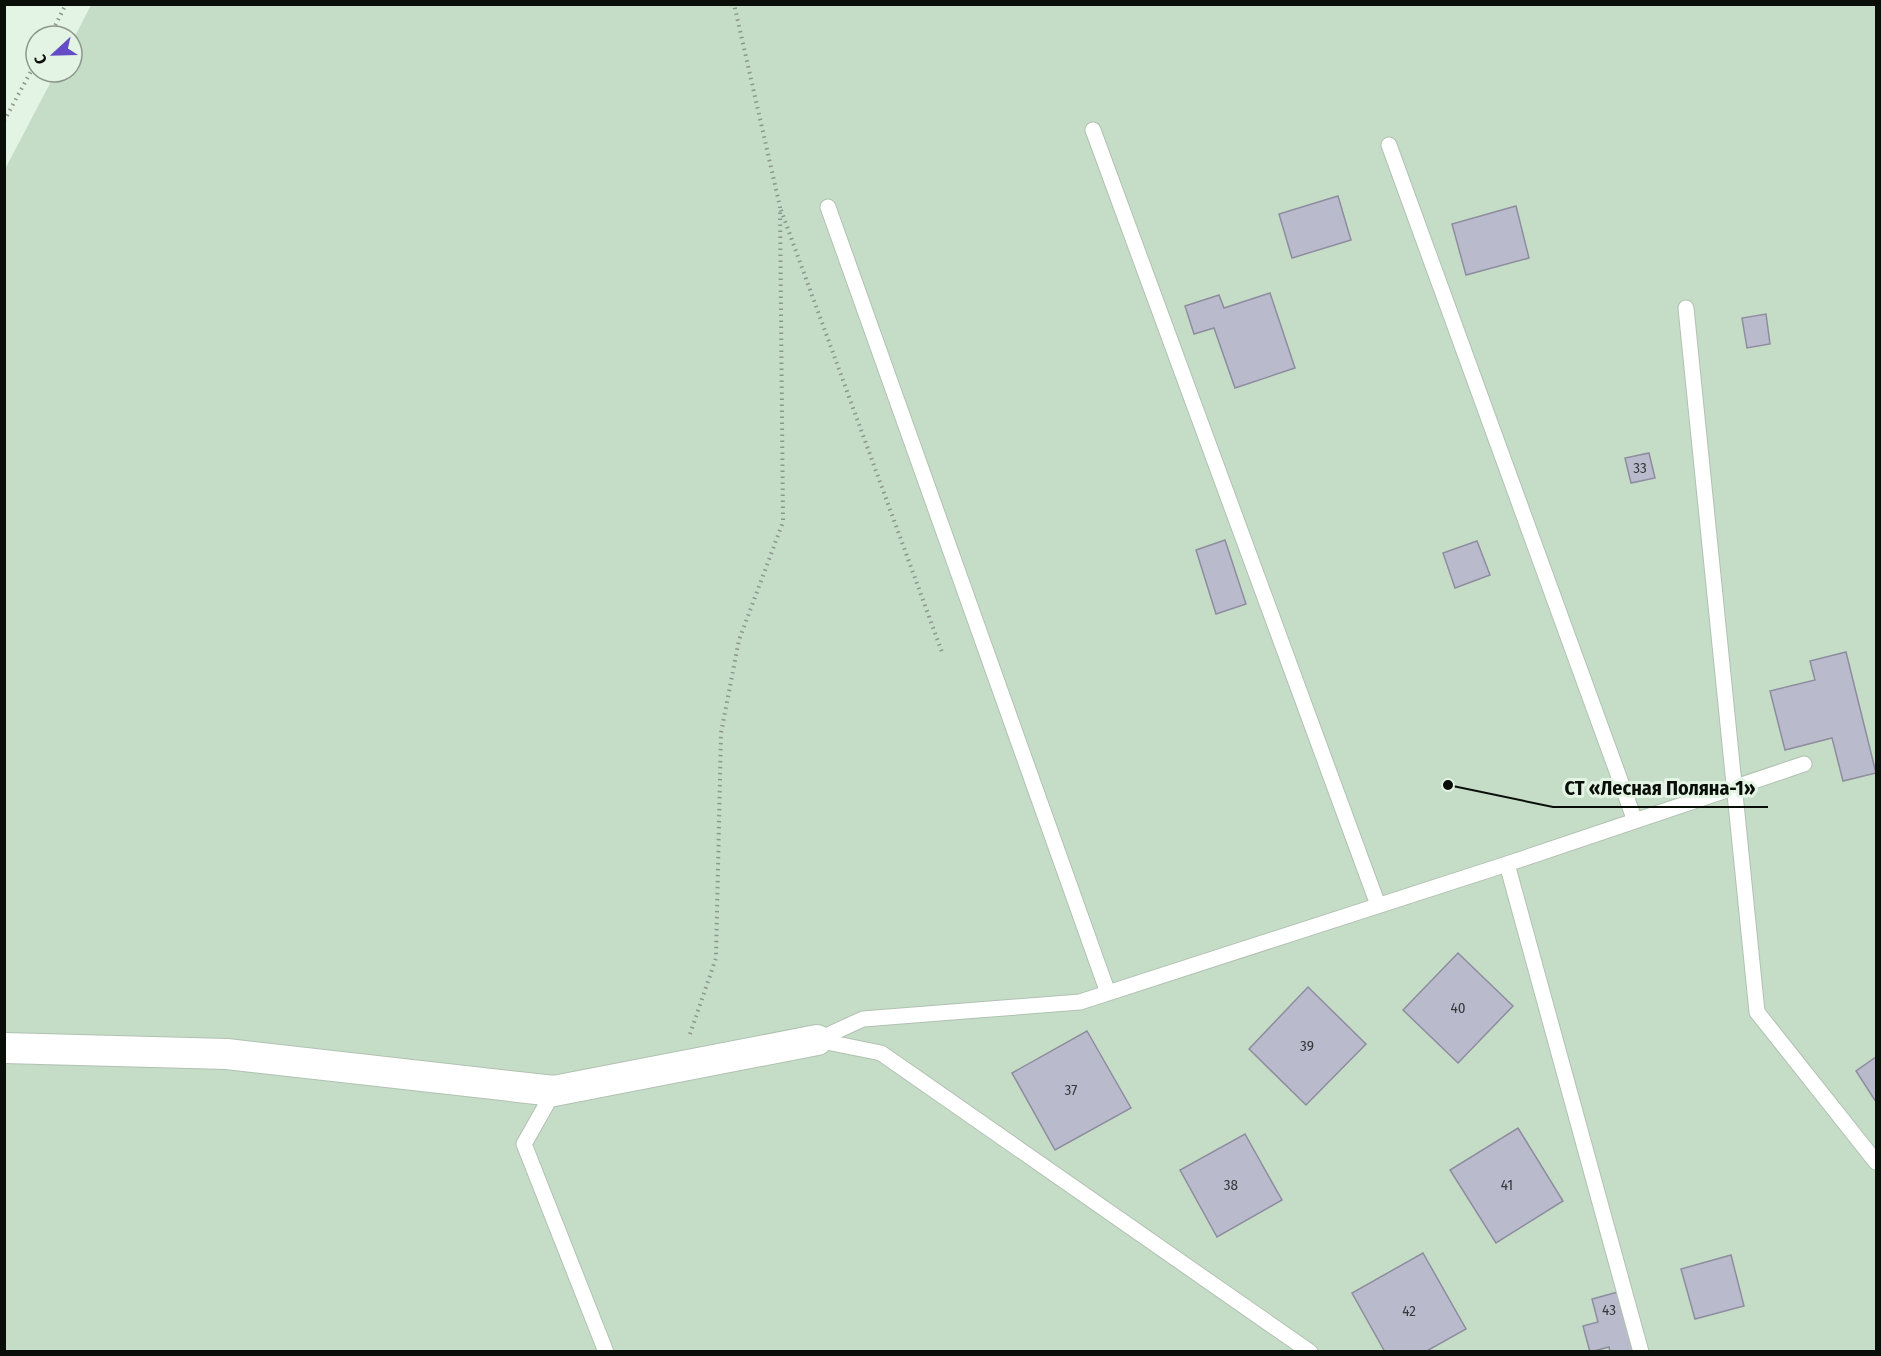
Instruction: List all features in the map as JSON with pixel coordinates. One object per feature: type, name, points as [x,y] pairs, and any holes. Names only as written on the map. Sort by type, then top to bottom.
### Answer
[{"type":"street","points":[[4,1048],[227,1054],[554,1091],[817,1040]]},
{"type":"lane","points":[[1093,130],[1378,905]]},
{"type":"lane","points":[[1389,145],[1635,821]]},
{"type":"lane","points":[[828,207],[1108,993]]},
{"type":"lane","points":[[1686,308],[1757,1012],[1876,1162]]},
{"type":"lane","points":[[817,1040],[863,1019],[1080,1002],[1507,864],[1804,764]]},
{"type":"lane","points":[[1507,864],[1641,1352]]},
{"type":"lane","points":[[817,1040],[882,1053],[1310,1352]]},
{"type":"lane","points":[[554,1091],[524,1144],[606,1352]]},
{"type":"path","points":[[56,24],[66,4]]},
{"type":"path","points":[[734,4],[780,207],[943,655]]},
{"type":"path","points":[[4,121],[24,84]]},
{"type":"path","points":[[679,1066],[716,958],[721,733],[739,640],[783,522],[780,207]]},
{"type":"green space","points":[[91,5],[1876,5],[1876,1351],[5,1351],[4,171],[50,84],[84,84],[84,24],[81,24]]},
{"type":"building","points":[[1338,196],[1351,240],[1292,258],[1279,214]]},
{"type":"building","points":[[1516,206],[1529,258],[1466,275],[1452,224]]},
{"type":"building","points":[[1270,293],[1295,368],[1235,388],[1214,328],[1194,334],[1185,306],[1219,295],[1224,308]]},
{"type":"building","points":[[1766,314],[1770,344],[1747,348],[1742,318]]},
{"type":"building","points":[[1649,453],[1655,478],[1631,483],[1625,458]]},
{"type":"building","points":[[1225,540],[1246,604],[1216,614],[1196,550]]},
{"type":"building","points":[[1477,541],[1490,575],[1455,588],[1443,553]]},
{"type":"building","points":[[1846,652],[1876,773],[1843,781],[1832,738],[1785,750],[1770,691],[1815,680],[1810,661]]},
{"type":"building","points":[[1458,953],[1513,1006],[1458,1063],[1403,1010]]},
{"type":"building","points":[[1308,987],[1366,1044],[1306,1105],[1249,1049]]},
{"type":"building","points":[[1087,1031],[1131,1108],[1055,1150],[1012,1073]]},
{"type":"building","points":[[1876,1057],[1876,1102],[1856,1071]]},
{"type":"building","points":[[1518,1128],[1563,1201],[1496,1243],[1450,1170]]},
{"type":"building","points":[[1245,1134],[1282,1200],[1217,1237],[1180,1170]]},
{"type":"building","points":[[1423,1253],[1466,1329],[1425,1352],[1385,1352],[1352,1293]]},
{"type":"building","points":[[1731,1255],[1744,1306],[1695,1319],[1681,1269]]},
{"type":"building","points":[[1618,1292],[1634,1352],[1610,1352],[1609,1347],[1590,1352],[1583,1326],[1598,1322],[1592,1299]]},
{"type":"place","name":"СТ «Лесная Поляна-1»","points":[[1448,785]]}]
